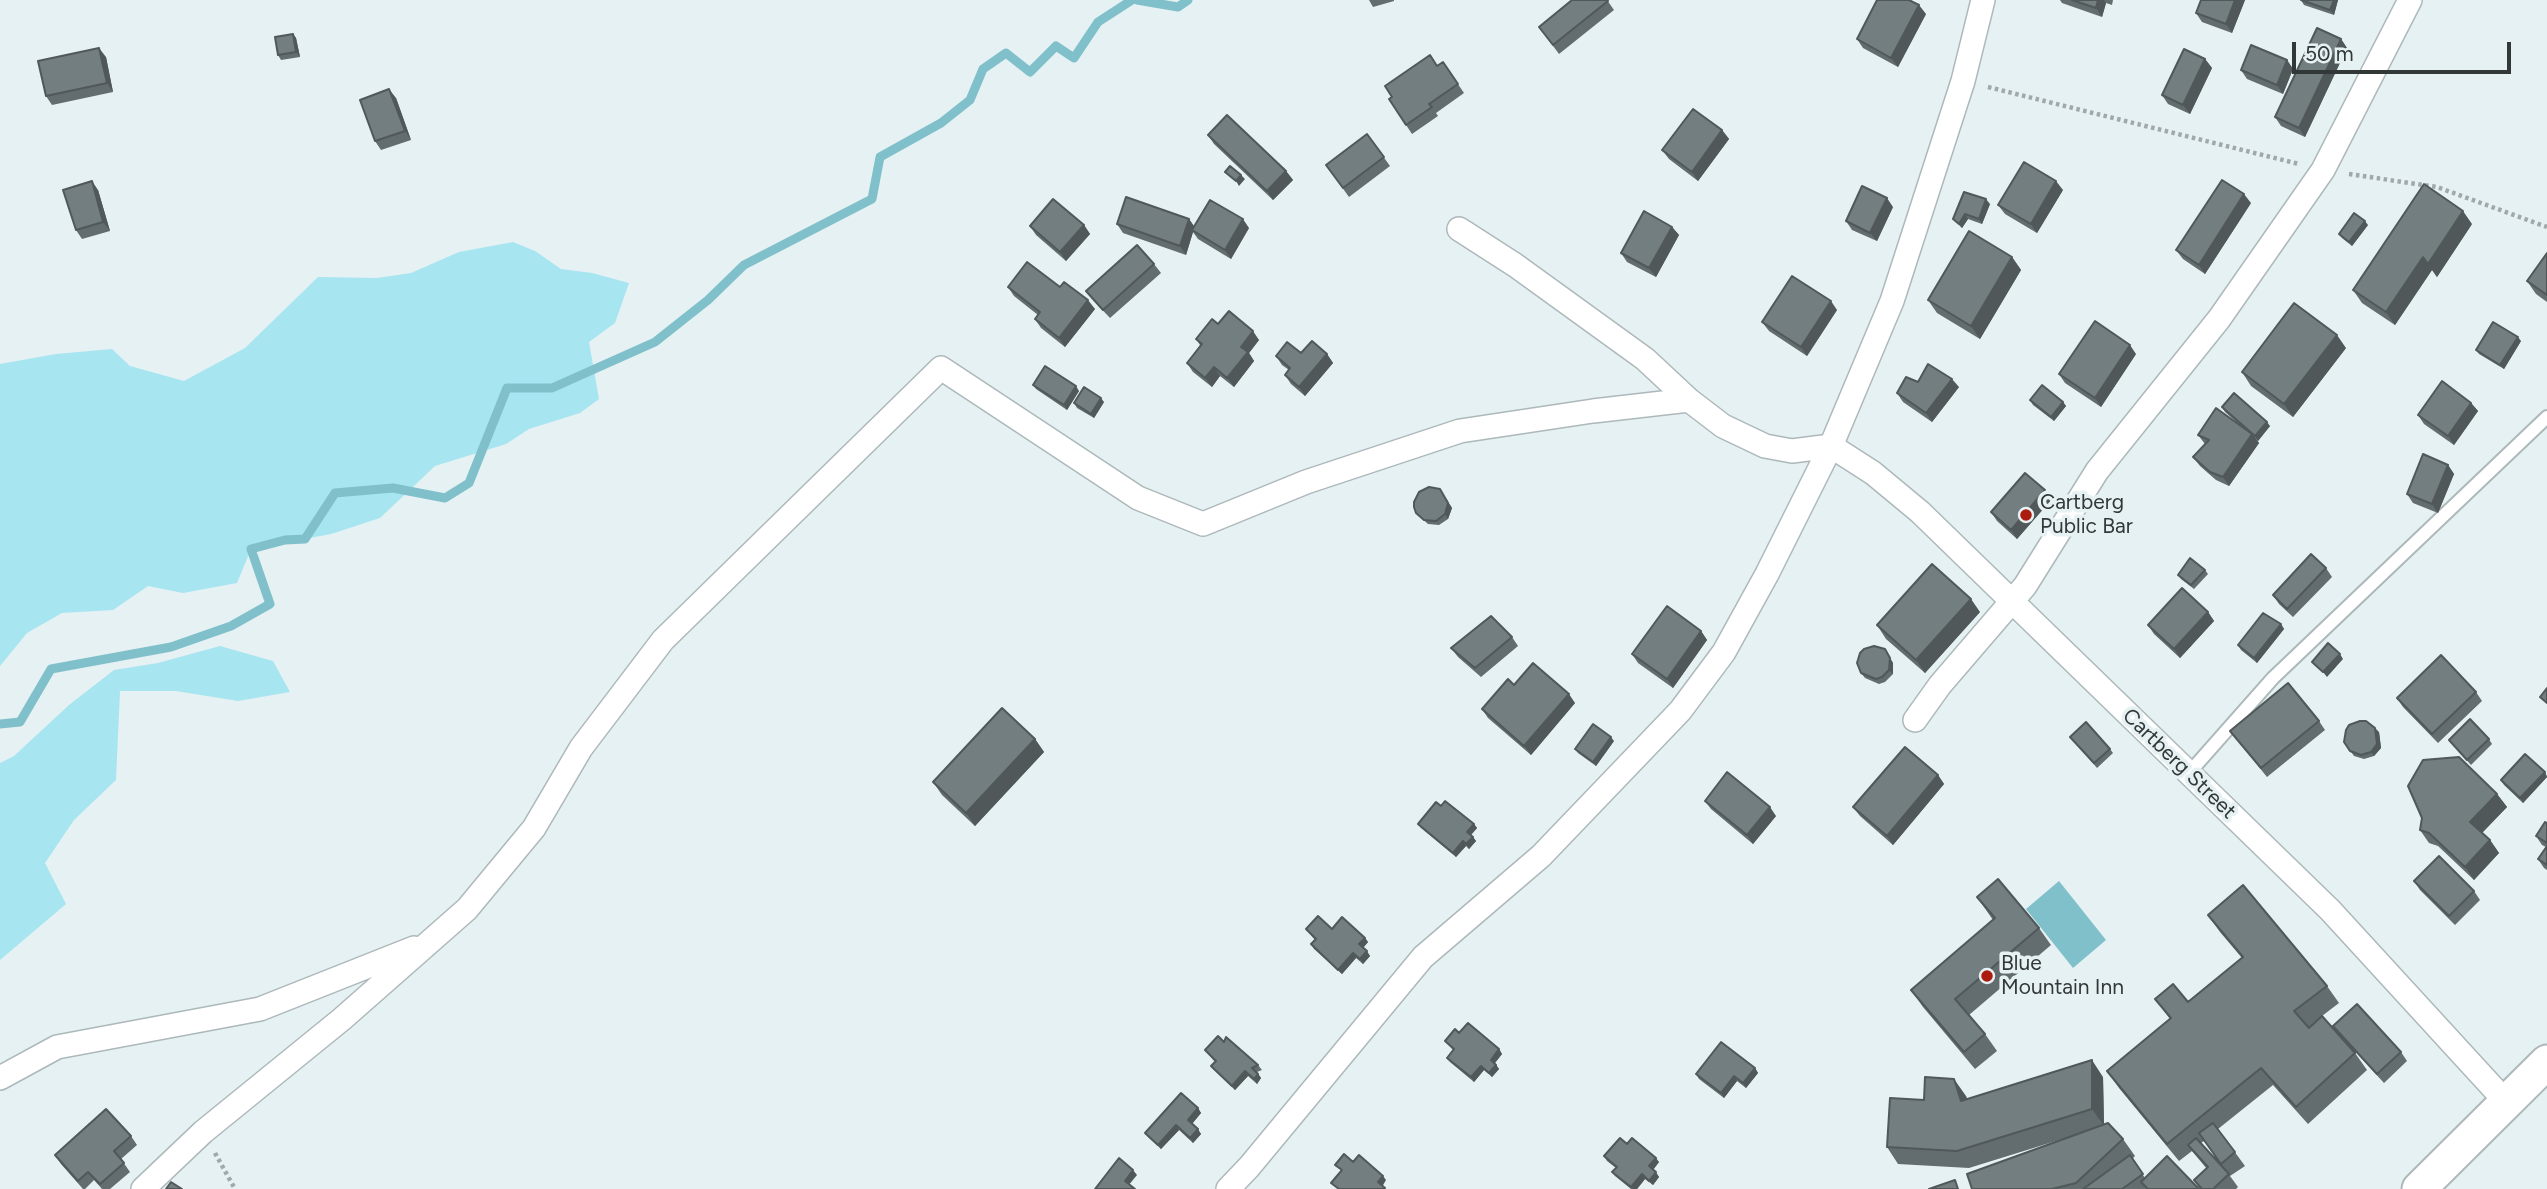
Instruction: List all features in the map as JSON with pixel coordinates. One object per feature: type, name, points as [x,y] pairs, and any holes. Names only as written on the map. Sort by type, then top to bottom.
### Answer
[{"type":"street","points":[[1228,1189],[1423,957],[1541,856],[1680,711],[1724,652],[1767,574],[1831,446],[1892,301],[1963,81],[1983,0]]},
{"type":"street","points":[[1915,720],[1940,685],[2025,586],[2097,471],[2219,319],[2323,170],[2410,0]]},
{"type":"street","points":[[1459,229],[1515,265],[1645,359],[1689,400],[1723,426],[1765,446],[1792,451],[1831,446]]},
{"type":"street","points":[[143,1189],[203,1132],[342,1019],[467,909],[534,828],[581,748],[663,640],[941,368],[1138,498],[1203,524],[1306,482],[1460,431],[1689,400]]},
{"type":"street","name":"Cartberg Street","points":[[1831,446],[1873,473],[1920,512],[2330,910],[2507,1103]]},
{"type":"street","points":[[0,1077],[57,1047],[260,1009],[430,942]]},
{"type":"street","points":[[2419,1189],[2547,1062]]},
{"type":"lane","points":[[2189,773],[2273,678],[2547,417]]},
{"type":"path","points":[[1963,81],[2323,170],[2437,187],[2547,227]]},
{"type":"path","points":[[203,1132],[235,1189]]},
{"type":"shaded area","points":[[513,242],[535,251],[561,269],[592,273],[629,283],[615,323],[589,342],[599,399],[580,413],[529,429],[506,444],[435,466],[380,518],[331,534],[251,549],[237,583],[183,593],[148,586],[113,610],[62,613],[27,633],[0,666],[0,364],[56,354],[112,349],[130,366],[184,381],[245,348],[318,277],[377,278],[411,273],[459,252]]},
{"type":"shaded area","points":[[220,646],[273,661],[290,692],[238,701],[176,691],[120,691],[116,780],[74,820],[45,863],[66,904],[0,960],[0,763],[14,756],[69,705],[114,670],[158,663]]},
{"type":"shaded area","points":[[2059,881],[2106,940],[2073,968],[2026,909]]},
{"type":"building","points":[[1572,0],[1608,1],[1553,45],[1539,27]]},
{"type":"building","points":[[1877,0],[1909,0],[1919,5],[1891,58],[1857,39]]},
{"type":"building","points":[[2072,0],[2098,0],[2096,8]]},
{"type":"building","points":[[2201,0],[2235,0],[2226,24],[2196,13]]},
{"type":"building","points":[[2301,0],[2334,0],[2330,10]]},
{"type":"building","points":[[2317,28],[2341,39],[2299,128],[2275,117]]},
{"type":"building","points":[[293,34],[296,52],[278,55],[275,37]]},
{"type":"building","points":[[2251,45],[2287,60],[2277,85],[2241,70]]},
{"type":"building","points":[[99,48],[107,83],[46,96],[38,61]]},
{"type":"building","points":[[2184,49],[2205,59],[2183,105],[2162,95]]},
{"type":"building","points":[[1430,55],[1437,66],[1443,62],[1458,84],[1429,104],[1432,107],[1406,125],[1389,99],[1392,97],[1385,86]]},
{"type":"building","points":[[389,89],[405,131],[375,141],[360,100]]},
{"type":"building","points":[[1693,109],[1722,130],[1692,172],[1662,150]]},
{"type":"building","points":[[1227,115],[1286,171],[1267,191],[1208,135]]},
{"type":"building","points":[[1367,134],[1384,157],[1343,188],[1326,165]]},
{"type":"building","points":[[2024,162],[2056,181],[2031,224],[1998,205]]},
{"type":"building","points":[[1230,166],[1241,175],[1236,181],[1225,172]]},
{"type":"building","points":[[2222,180],[2244,194],[2199,265],[2176,250]]},
{"type":"building","points":[[92,181],[103,222],[76,230],[63,190]]},
{"type":"building","points":[[2424,184],[2463,211],[2428,264],[2423,257],[2386,312],[2353,290]]},
{"type":"building","points":[[1862,186],[1887,198],[1870,233],[1846,221]]},
{"type":"building","points":[[1964,192],[1986,199],[1979,219],[1965,214],[1959,224],[1953,219]]},
{"type":"building","points":[[1126,197],[1189,219],[1180,246],[1117,224]]},
{"type":"building","points":[[1053,199],[1084,225],[1060,252],[1030,226]]},
{"type":"building","points":[[1210,200],[1243,219],[1225,250],[1192,230]]},
{"type":"building","points":[[1644,211],[1672,227],[1649,268],[1621,253]]},
{"type":"building","points":[[2354,213],[2365,221],[2349,242],[2339,234]]},
{"type":"building","points":[[1969,231],[2012,257],[1971,326],[1928,300]]},
{"type":"building","points":[[1137,245],[1154,264],[1103,310],[1086,291]]},
{"type":"building","points":[[2547,253],[2547,295],[2527,281]]},
{"type":"building","points":[[1027,262],[1060,287],[1064,282],[1088,300],[1059,338],[1035,319],[1040,312],[1008,287]]},
{"type":"building","points":[[1792,276],[1831,301],[1801,347],[1762,322]]},
{"type":"building","points":[[2294,303],[2337,335],[2284,404],[2242,372]]},
{"type":"building","points":[[1229,311],[1253,331],[1241,347],[1248,352],[1227,378],[1214,367],[1205,378],[1187,363],[1202,344],[1196,339],[1212,319],[1218,324]]},
{"type":"building","points":[[2095,321],[2130,345],[2095,398],[2059,374]]},
{"type":"building","points":[[2493,322],[2518,337],[2500,365],[2476,350]]},
{"type":"building","points":[[1312,341],[1327,354],[1299,387],[1285,375],[1290,368],[1276,356],[1287,342],[1301,353]]},
{"type":"building","points":[[1928,364],[1952,379],[1926,413],[1897,393],[1906,377],[1918,382]]},
{"type":"building","points":[[1045,366],[1076,386],[1064,405],[1033,385]]},
{"type":"building","points":[[2442,381],[2471,403],[2448,436],[2418,415]]},
{"type":"building","points":[[2042,385],[2063,402],[2051,417],[2030,400]]},
{"type":"building","points":[[1084,387],[1101,398],[1091,414],[1074,403]]},
{"type":"building","points":[[2234,393],[2267,422],[2255,436],[2222,407]]},
{"type":"building","points":[[2216,408],[2252,434],[2223,477],[2210,472],[2193,457],[2209,440],[2198,435]]},
{"type":"building","points":[[2423,454],[2448,465],[2432,504],[2407,494]]},
{"type":"building","points":[[2025,473],[2045,490],[2011,530],[1991,512]]},
{"type":"building","points":[[1429,487],[1440,489],[1448,503],[1445,514],[1436,521],[1424,520],[1414,507],[1419,492]]},
{"type":"building","points":[[2311,554],[2326,568],[2287,609],[2273,595]]},
{"type":"building","points":[[2190,558],[2205,570],[2191,585],[2178,575]]},
{"type":"building","points":[[1932,564],[1971,599],[1916,660],[1877,625]]},
{"type":"building","points":[[2182,588],[2208,612],[2174,649],[2148,625]]},
{"type":"building","points":[[1667,606],[1701,631],[1667,679],[1632,654]]},
{"type":"building","points":[[2263,613],[2281,624],[2254,658],[2238,645]]},
{"type":"building","points":[[1491,616],[1512,637],[1475,668],[1451,648]]},
{"type":"building","points":[[2328,643],[2340,654],[2323,672],[2312,662]]},
{"type":"building","points":[[1874,646],[1885,649],[1890,658],[1889,670],[1876,679],[1861,673],[1857,663],[1864,649]]},
{"type":"building","points":[[2441,655],[2476,692],[2432,734],[2397,698]]},
{"type":"building","points":[[1533,663],[1569,694],[1524,746],[1482,709],[1508,679],[1514,685]]},
{"type":"building","points":[[2288,683],[2319,721],[2261,768],[2230,731]]},
{"type":"building","points":[[2547,688],[2547,703],[2540,697]]},
{"type":"building","points":[[1002,708],[1035,739],[966,813],[933,782]]},
{"type":"building","points":[[2470,719],[2489,739],[2467,760],[2449,740]]},
{"type":"building","points":[[2366,721],[2375,728],[2377,744],[2371,752],[2361,755],[2350,751],[2344,742],[2349,725]]},
{"type":"building","points":[[2086,722],[2110,749],[2094,763],[2070,737]]},
{"type":"building","points":[[1593,724],[1611,737],[1593,762],[1575,749]]},
{"type":"building","points":[[1905,747],[1938,775],[1887,836],[1853,807]]},
{"type":"building","points":[[2525,754],[2545,772],[2520,798],[2501,780]]},
{"type":"building","points":[[2459,757],[2497,794],[2470,822],[2490,840],[2465,867],[2429,833],[2420,830],[2422,818],[2408,786],[2423,760]]},
{"type":"building","points":[[1727,772],[1770,807],[1747,835],[1705,801]]},
{"type":"building","points":[[1445,801],[1474,824],[1467,832],[1473,837],[1466,844],[1463,841],[1453,853],[1418,824],[1436,802],[1441,806]]},
{"type":"building","points":[[2545,822],[2547,823],[2547,843],[2536,836]]},
{"type":"building","points":[[2547,846],[2547,865],[2538,859]]},
{"type":"building","points":[[2439,856],[2474,891],[2449,916],[2414,881]]},
{"type":"building","points":[[1998,879],[2039,928],[1955,999],[1985,1034],[1964,1052],[1911,990],[1995,918],[1977,897]]},
{"type":"building","points":[[2243,885],[2327,986],[2294,1011],[2309,1028],[2322,1016],[2355,1053],[2296,1107],[2261,1068],[2167,1144],[2107,1071],[2171,1018],[2155,999],[2173,984],[2188,1002],[2243,957],[2208,915]]},
{"type":"building","points":[[1318,916],[1332,929],[1342,917],[1365,938],[1359,944],[1367,951],[1360,959],[1353,953],[1338,970],[1311,944],[1316,939],[1306,929]]},
{"type":"building","points":[[2357,1004],[2401,1052],[2377,1074],[2333,1026]]},
{"type":"building","points":[[1468,1023],[1499,1049],[1491,1060],[1496,1065],[1489,1073],[1481,1066],[1471,1077],[1447,1058],[1454,1049],[1445,1041],[1455,1029],[1459,1033]]},
{"type":"building","points":[[1218,1036],[1224,1042],[1226,1037],[1258,1065],[1252,1068],[1258,1074],[1254,1079],[1245,1071],[1232,1086],[1211,1066],[1216,1061],[1205,1050]]},
{"type":"building","points":[[1721,1042],[1755,1068],[1743,1083],[1734,1076],[1721,1093],[1696,1074]]},
{"type":"building","points":[[2092,1060],[2092,1109],[1957,1151],[1887,1147],[1890,1098],[1924,1100],[1925,1077],[1954,1079],[1961,1101]]},
{"type":"building","points":[[1181,1093],[1198,1108],[1188,1120],[1198,1129],[1190,1138],[1176,1125],[1158,1145],[1145,1133]]},
{"type":"building","points":[[106,1109],[131,1136],[114,1151],[124,1163],[100,1184],[88,1172],[78,1181],[55,1155]]},
{"type":"building","points":[[2108,1123],[2123,1139],[2076,1183],[2052,1189],[1972,1189],[1967,1174]]},
{"type":"building","points":[[2213,1123],[2235,1152],[2221,1164],[2199,1133]]},
{"type":"building","points":[[1620,1138],[1627,1144],[1632,1138],[1656,1158],[1649,1166],[1656,1172],[1649,1181],[1642,1174],[1631,1187],[1612,1172],[1617,1167],[1604,1156]]},
{"type":"building","points":[[2196,1138],[2229,1174],[2213,1189],[2202,1189],[2194,1180],[2208,1167],[2188,1145]]},
{"type":"building","points":[[1344,1154],[1353,1162],[1359,1155],[1383,1176],[1378,1182],[1385,1188],[1339,1189],[1331,1183],[1342,1170],[1335,1165]]},
{"type":"building","points":[[2130,1155],[2143,1174],[2122,1189],[2083,1189]]},
{"type":"building","points":[[2167,1156],[2199,1189],[2148,1189],[2141,1182]]},
{"type":"building","points":[[1119,1158],[1133,1170],[1125,1181],[1135,1189],[1095,1189]]},
{"type":"building","points":[[1955,1180],[1958,1189],[1929,1189]]},
{"type":"building","points":[[171,1182],[182,1189],[166,1189]]},
{"type":"waterway","points":[[0,724],[20,722],[51,669],[171,647],[231,626],[270,604],[251,549],[285,540],[305,539],[335,493],[393,488],[445,498],[469,483],[507,388],[552,388],[655,342],[708,300],[744,265],[872,199],[880,157],[941,123],[970,100],[983,69],[1006,53],[1030,72],[1056,46],[1074,58],[1098,22],[1132,0]]},
{"type":"waterway","points":[[1137,0],[1178,7],[1188,0]]},
{"type":"place","name":"Cartberg Public Bar","points":[[2026,515]]},
{"type":"place","name":"Blue Mountain Inn","points":[[1987,976]]}]
